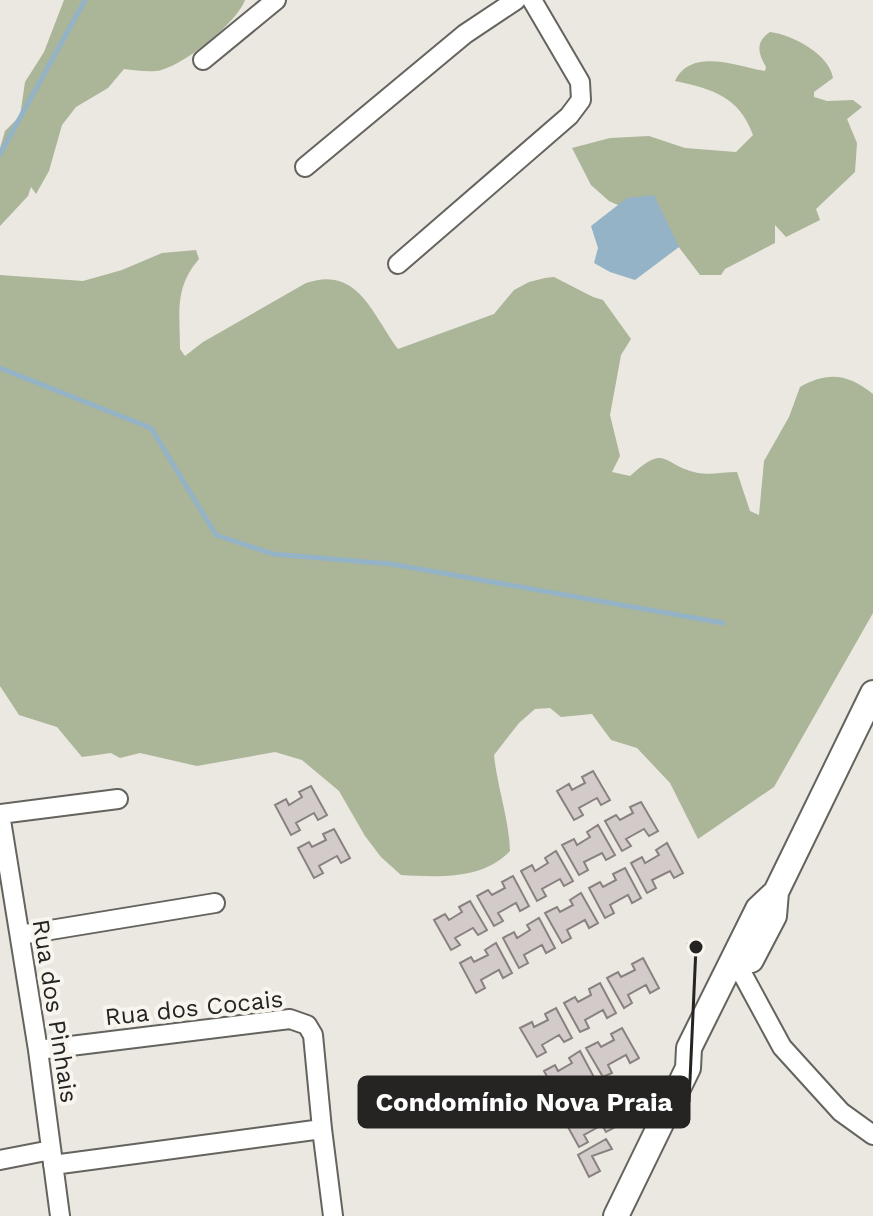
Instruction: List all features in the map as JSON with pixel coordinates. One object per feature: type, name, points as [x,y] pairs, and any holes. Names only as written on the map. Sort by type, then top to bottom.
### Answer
[{"type":"street","points":[[203,60],[276,0]]},
{"type":"street","points":[[305,167],[465,34],[516,0]]},
{"type":"street","points":[[398,264],[569,116],[581,100],[580,82],[532,0]]},
{"type":"street","points":[[616,1216],[688,1068],[702,1055],[734,980],[774,916],[776,892],[873,693]]},
{"type":"street","points":[[0,814],[118,799]]},
{"type":"street","name":"Rua dos Pinhais","points":[[0,814],[38,1050],[60,1216]]},
{"type":"street","points":[[20,935],[215,903]]},
{"type":"street","points":[[734,980],[782,1047],[841,1112],[873,1135]]},
{"type":"street","name":"Rua dos Cocais","points":[[38,1050],[290,1019],[307,1025],[313,1035],[322,1129]]},
{"type":"street","points":[[0,1160],[52,1158],[322,1129],[333,1216]]},
{"type":"green space","points":[[64,0],[245,0],[231,21],[193,54],[156,71],[124,69],[108,88],[76,107],[62,125],[49,171],[36,194],[31,187],[28,196],[0,226],[0,148],[5,131],[20,116],[25,82],[44,52]]},
{"type":"green space","points":[[770,32],[809,47],[825,61],[833,78],[814,92],[814,97],[827,101],[853,100],[862,107],[847,119],[857,143],[855,172],[816,209],[820,220],[786,237],[775,225],[775,243],[725,269],[721,275],[700,275],[662,225],[609,201],[591,185],[572,148],[610,138],[649,136],[685,148],[736,152],[753,135],[740,111],[723,96],[675,81],[692,64],[703,62],[715,61],[765,71],[759,48]]},
{"type":"green space","points":[[196,250],[199,259],[185,280],[180,301],[180,349],[185,356],[203,342],[306,283],[324,279],[339,281],[362,296],[398,349],[494,314],[514,290],[545,278],[554,277],[603,300],[631,339],[621,355],[610,415],[620,456],[612,472],[630,476],[658,458],[698,473],[737,472],[750,511],[759,515],[764,461],[789,417],[800,387],[820,379],[838,377],[855,382],[873,394],[873,613],[774,787],[698,839],[670,783],[637,748],[611,740],[592,714],[561,717],[550,708],[535,709],[519,723],[494,755],[510,851],[487,867],[473,872],[445,876],[401,875],[381,857],[365,836],[339,791],[302,760],[275,752],[197,766],[140,753],[120,758],[111,753],[82,757],[57,727],[19,715],[0,686],[0,275],[83,281],[122,270],[162,253]]},
{"type":"water","points":[[654,195],[679,247],[635,280],[594,263],[598,248],[591,226],[627,198]]},
{"type":"building","points":[[593,771],[610,800],[601,805],[597,798],[579,808],[583,815],[574,820],[557,791],[569,784],[572,790],[585,783],[582,777]]},
{"type":"building","points":[[311,786],[327,815],[318,820],[314,813],[296,823],[300,830],[291,835],[275,805],[286,799],[289,805],[302,797],[299,792]]},
{"type":"building","points":[[641,802],[658,831],[649,836],[644,829],[626,839],[631,846],[622,851],[605,821],[616,815],[620,820],[633,813],[630,807]]},
{"type":"building","points":[[598,825],[615,855],[606,860],[602,853],[584,862],[588,870],[579,875],[562,845],[574,839],[577,845],[590,837],[587,832]]},
{"type":"building","points":[[334,829],[350,858],[341,863],[337,856],[319,866],[323,873],[314,878],[298,848],[309,842],[312,847],[326,840],[323,834]]},
{"type":"building","points":[[667,843],[683,873],[674,878],[670,871],[652,880],[656,888],[647,893],[631,863],[642,857],[645,863],[659,855],[656,850]]},
{"type":"building","points":[[556,851],[573,881],[564,886],[560,879],[542,889],[546,896],[537,901],[521,871],[532,865],[535,871],[548,863],[545,858]]},
{"type":"building","points":[[625,868],[641,898],[632,903],[628,895],[610,905],[614,913],[605,918],[589,888],[600,882],[603,887],[616,880],[613,874]]},
{"type":"building","points":[[513,876],[529,906],[520,911],[516,903],[498,913],[503,921],[494,926],[477,896],[488,890],[492,895],[505,888],[502,882]]},
{"type":"building","points":[[581,893],[598,923],[589,928],[585,920],[567,930],[571,938],[562,943],[545,913],[557,907],[560,912],[573,905],[570,900]]},
{"type":"building","points":[[470,901],[487,930],[478,935],[473,928],[455,938],[460,945],[451,950],[434,920],[445,914],[449,920],[462,912],[459,907]]},
{"type":"building","points":[[539,918],[555,948],[546,953],[542,945],[524,955],[528,963],[519,968],[503,938],[514,932],[517,938],[530,930],[527,925]]},
{"type":"building","points":[[696,939],[703,951],[695,956],[688,944]]},
{"type":"building","points":[[496,943],[512,973],[503,978],[499,970],[481,980],[485,988],[476,993],[460,963],[471,957],[474,962],[488,955],[485,950]]},
{"type":"building","points":[[643,958],[659,988],[650,993],[646,985],[628,995],[632,1003],[624,1008],[607,978],[618,972],[621,977],[635,970],[632,964]]},
{"type":"building","points":[[600,983],[616,1013],[607,1018],[603,1010],[585,1020],[589,1028],[580,1032],[564,1003],[575,997],[578,1002],[591,995],[589,989]]},
{"type":"building","points":[[556,1008],[572,1038],[564,1042],[559,1035],[542,1045],[546,1052],[537,1057],[520,1028],[532,1022],[534,1027],[548,1020],[545,1014]]},
{"type":"building","points":[[622,1028],[639,1058],[630,1063],[626,1055],[608,1065],[612,1073],[603,1077],[586,1048],[598,1042],[601,1047],[614,1040],[611,1034]]},
{"type":"building","points":[[580,1051],[596,1081],[587,1086],[583,1079],[565,1088],[569,1096],[560,1101],[544,1071],[555,1065],[558,1071],[572,1063],[569,1058]]},
{"type":"building","points":[[599,1098],[615,1127],[606,1132],[602,1125],[584,1135],[588,1142],[579,1147],[563,1118],[574,1111],[577,1117],[591,1109],[588,1104]]},
{"type":"building","points":[[606,1139],[612,1149],[592,1156],[600,1171],[589,1177],[578,1155]]},
{"type":"waterway","points":[[0,154],[85,0]]},
{"type":"waterway","points":[[0,368],[151,428],[216,535],[273,554],[391,564],[723,623]]},
{"type":"place","name":"Condomínio Nova Praia","points":[[696,947]]}]
